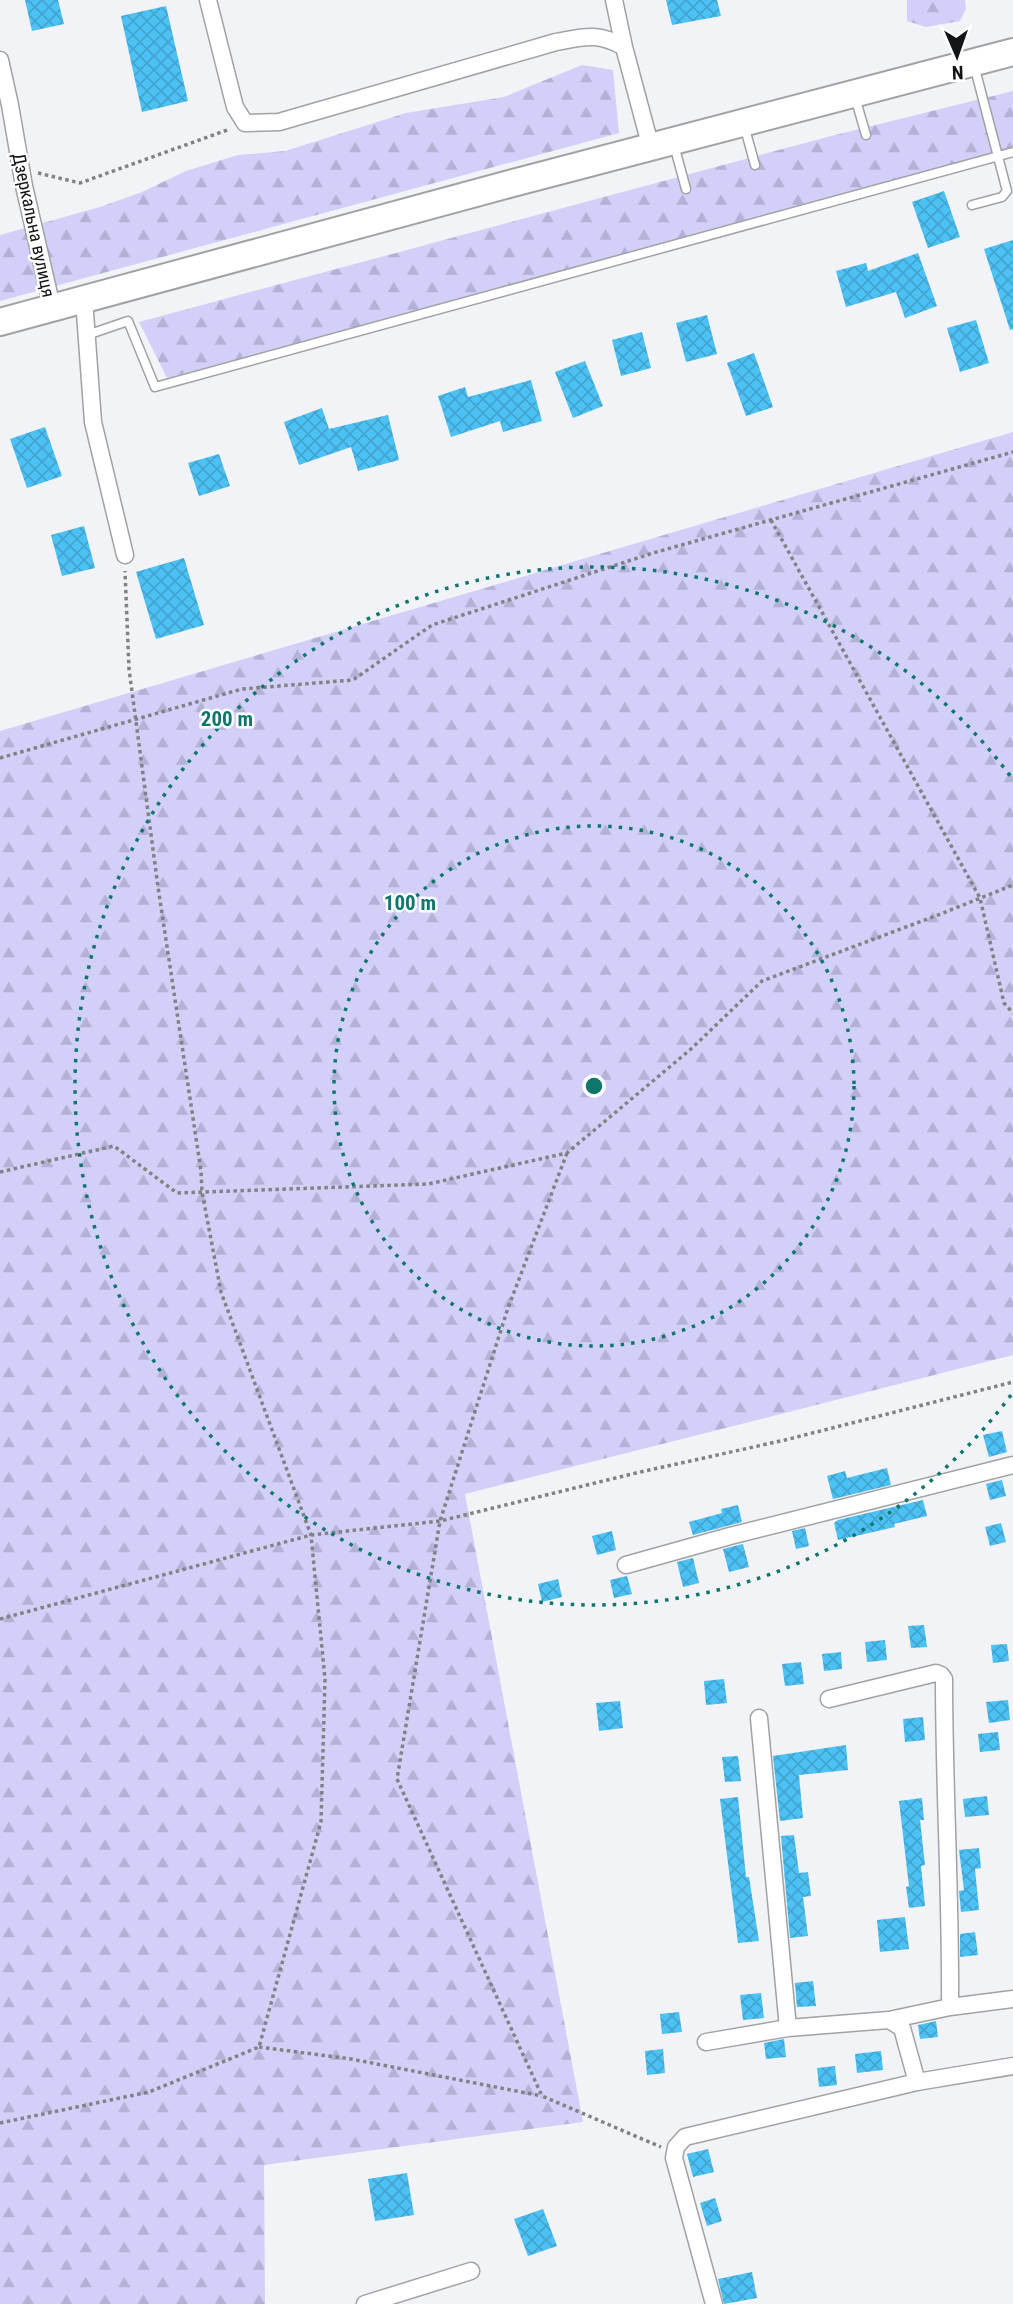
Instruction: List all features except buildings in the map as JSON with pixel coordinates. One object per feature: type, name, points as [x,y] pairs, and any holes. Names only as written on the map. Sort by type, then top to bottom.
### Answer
[{"type":"highway","points":[[0,322],[1013,52]]},
{"type":"street","points":[[208,0],[235,107],[245,123],[279,122],[556,42],[591,35],[608,38],[624,47]]},
{"type":"street","points":[[614,0],[624,47],[662,145]]},
{"type":"street","name":"Дзеркальна вулиця","points":[[0,60],[52,307]]},
{"type":"street","points":[[85,299],[93,422],[125,555]]},
{"type":"street","points":[[626,1565],[1013,1465]]},
{"type":"street","points":[[828,1699],[936,1673],[944,1679],[951,1932],[950,2007]]},
{"type":"street","points":[[759,1718],[788,2028]]},
{"type":"street","points":[[706,2042],[788,2028],[889,2020],[950,2007],[1013,1999]]},
{"type":"street","points":[[889,2020],[902,2028],[916,2082]]},
{"type":"street","points":[[714,2304],[674,2153],[685,2137],[916,2082],[1013,2066]]},
{"type":"street","points":[[365,2304],[471,2271]]},
{"type":"lane","points":[[972,205],[1002,197],[1007,191],[973,62]]},
{"type":"lane","points":[[855,94],[866,135]]},
{"type":"lane","points":[[743,122],[755,165]]},
{"type":"lane","points":[[662,145],[686,189]]},
{"type":"lane","points":[[87,335],[128,321],[155,387],[1013,152]]},
{"type":"path","points":[[21,169],[80,183],[245,123]]},
{"type":"path","points":[[0,758],[242,689],[353,680],[432,625],[653,553],[1013,452]]},
{"type":"path","points":[[771,520],[979,898],[1004,1003],[1013,1013]]},
{"type":"path","points":[[125,555],[129,668],[202,1192],[221,1292],[312,1535],[325,1679],[321,1822],[259,2047]]},
{"type":"path","points":[[0,1172],[114,1146],[177,1193],[428,1184],[567,1153],[691,1049],[762,981],[1013,885]]},
{"type":"path","points":[[542,2096],[397,1779],[440,1521],[508,1308],[567,1153]]},
{"type":"path","points":[[0,1619],[312,1535],[440,1521],[785,1440],[1013,1382]]},
{"type":"path","points":[[0,2123],[149,2092],[259,2047],[351,2059],[542,2096],[674,2153]]},
{"type":"green space","points":[[907,0],[965,0],[966,9],[960,21],[926,27],[907,21]]},
{"type":"green space","points":[[582,65],[613,70],[619,133],[0,301],[0,235],[100,207],[142,192],[186,171],[238,155],[285,151],[406,113],[504,97]]},
{"type":"green space","points":[[1013,91],[1013,152],[167,378],[139,322],[831,136]]},
{"type":"green space","points":[[1013,432],[1013,1355],[465,1494],[583,2122],[264,2165],[265,2304],[0,2304],[0,731]]}]
